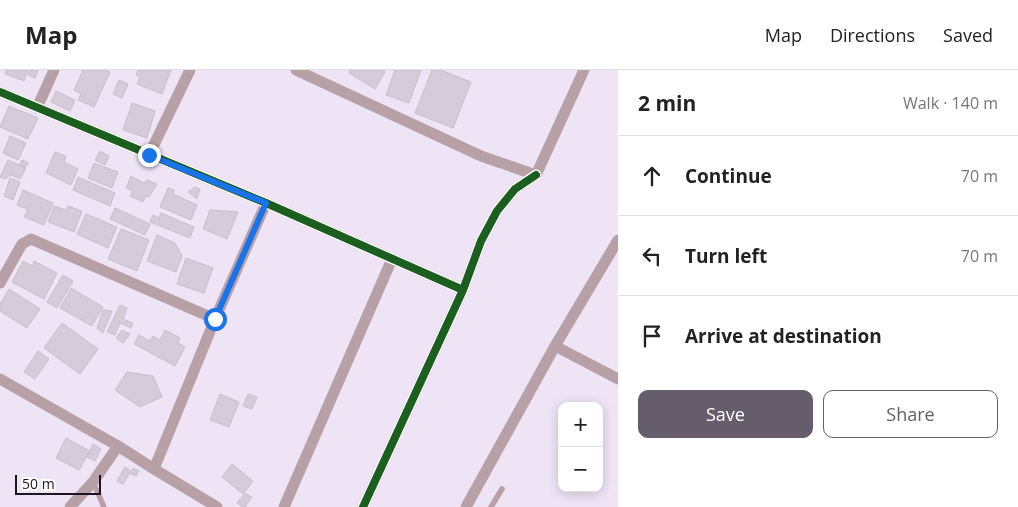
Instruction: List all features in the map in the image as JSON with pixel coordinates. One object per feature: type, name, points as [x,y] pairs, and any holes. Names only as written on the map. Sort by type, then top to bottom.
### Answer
[{"type":"street","points":[[37,108],[54,70]]},
{"type":"street","points":[[149,155],[190,70]]},
{"type":"street","points":[[296,70],[481,156],[536,175]]},
{"type":"street","points":[[363,507],[463,290],[481,241],[497,211],[515,189],[536,175],[584,70]]},
{"type":"street","points":[[0,92],[266,203],[463,290]]},
{"type":"street","points":[[154,469],[215,319],[266,203]]},
{"type":"street","points":[[0,283],[22,244],[31,239],[215,319]]},
{"type":"street","points":[[466,507],[555,346],[618,240]]},
{"type":"street","points":[[284,507],[392,259]]},
{"type":"street","points":[[555,346],[618,379]]},
{"type":"street","points":[[0,379],[118,446],[217,507]]},
{"type":"street","points":[[70,507],[93,482],[118,446]]},
{"type":"lane","points":[[93,482],[104,507]]},
{"type":"lane","points":[[491,507],[502,489]]},
{"type":"building","points":[[6,70],[28,70],[24,81],[5,74]]},
{"type":"building","points":[[30,70],[38,70],[35,78],[28,75]]},
{"type":"building","points":[[83,70],[105,70],[110,72],[94,107],[78,100],[81,94],[74,90]]},
{"type":"building","points":[[138,70],[171,70],[162,94],[137,84],[140,77],[136,75]]},
{"type":"building","points":[[350,70],[384,70],[385,72],[375,89],[349,73]]},
{"type":"building","points":[[395,70],[421,70],[409,103],[386,95]]},
{"type":"building","points":[[432,70],[441,70],[471,82],[453,128],[415,113]]},
{"type":"building","points":[[119,80],[128,84],[122,98],[113,94]]},
{"type":"building","points":[[56,91],[75,100],[70,111],[51,102]]},
{"type":"building","points":[[132,103],[155,111],[147,138],[123,130]]},
{"type":"building","points":[[9,106],[38,118],[28,139],[0,127]]},
{"type":"building","points":[[10,136],[26,143],[18,160],[3,153]]},
{"type":"building","points":[[100,151],[109,156],[105,165],[95,160]]},
{"type":"building","points":[[55,152],[66,156],[64,162],[78,169],[71,185],[46,173]]},
{"type":"building","points":[[8,160],[26,168],[20,179],[11,175],[5,179],[0,177]]},
{"type":"building","points":[[22,160],[29,163],[25,167],[20,165]]},
{"type":"building","points":[[94,163],[118,172],[112,188],[88,178]]},
{"type":"building","points":[[131,176],[144,183],[147,180],[157,184],[149,197],[146,196],[143,202],[130,196],[133,191],[126,188]]},
{"type":"building","points":[[78,177],[115,193],[110,206],[73,190]]},
{"type":"building","points":[[10,178],[20,182],[13,200],[4,196]]},
{"type":"building","points":[[195,187],[200,189],[197,199],[188,192]]},
{"type":"building","points":[[168,188],[174,190],[173,194],[197,205],[191,220],[160,207]]},
{"type":"building","points":[[23,190],[53,203],[44,225],[24,217],[28,209],[17,205]]},
{"type":"building","points":[[54,206],[66,210],[68,206],[82,211],[74,232],[48,222]]},
{"type":"building","points":[[115,208],[150,224],[145,235],[110,219]]},
{"type":"building","points":[[210,210],[238,212],[227,239],[203,229]]},
{"type":"building","points":[[161,213],[194,227],[190,238],[150,222],[153,215],[159,218]]},
{"type":"building","points":[[86,214],[117,227],[108,248],[77,234]]},
{"type":"building","points":[[121,229],[149,240],[137,271],[108,259]]},
{"type":"building","points":[[157,235],[175,243],[182,256],[176,272],[147,261]]},
{"type":"building","points":[[186,258],[213,268],[204,293],[177,284]]},
{"type":"building","points":[[23,261],[33,266],[34,261],[57,273],[44,299],[12,282]]},
{"type":"building","points":[[63,275],[73,281],[57,308],[47,302]]},
{"type":"building","points":[[71,288],[103,307],[92,326],[60,308]]},
{"type":"building","points":[[9,289],[40,309],[27,328],[0,311],[0,304]]},
{"type":"building","points":[[120,305],[127,308],[123,319],[133,323],[131,328],[120,323],[115,335],[107,332]]},
{"type":"building","points":[[103,310],[112,311],[103,333],[97,328]]},
{"type":"building","points":[[62,323],[98,349],[80,374],[44,348]]},
{"type":"building","points":[[122,330],[130,334],[123,343],[116,338]]},
{"type":"building","points":[[165,330],[180,338],[178,343],[185,347],[175,366],[134,344],[139,335],[150,341],[153,336],[160,340]]},
{"type":"building","points":[[38,351],[49,359],[35,379],[24,372]]},
{"type":"building","points":[[127,372],[153,376],[162,397],[140,407],[115,390]]},
{"type":"building","points":[[220,394],[239,402],[229,427],[210,420]]},
{"type":"building","points":[[248,394],[257,397],[252,409],[243,406]]},
{"type":"building","points":[[66,438],[90,451],[79,470],[56,458]]},
{"type":"building","points":[[93,444],[101,449],[95,461],[87,457]]},
{"type":"building","points":[[232,464],[253,481],[243,494],[222,477]]},
{"type":"building","points":[[125,467],[131,471],[123,484],[117,481]]},
{"type":"building","points":[[133,468],[139,471],[136,476],[131,474]]},
{"type":"building","points":[[245,493],[252,497],[243,507],[237,503]]},
{"type":"cycle path","points":[[0,92],[266,203],[463,290]]},
{"type":"cycle path","points":[[363,507],[463,290],[481,241],[497,211],[515,189],[536,175]]},
{"type":"route","points":[[149,155],[266,203],[215,319]]}]
